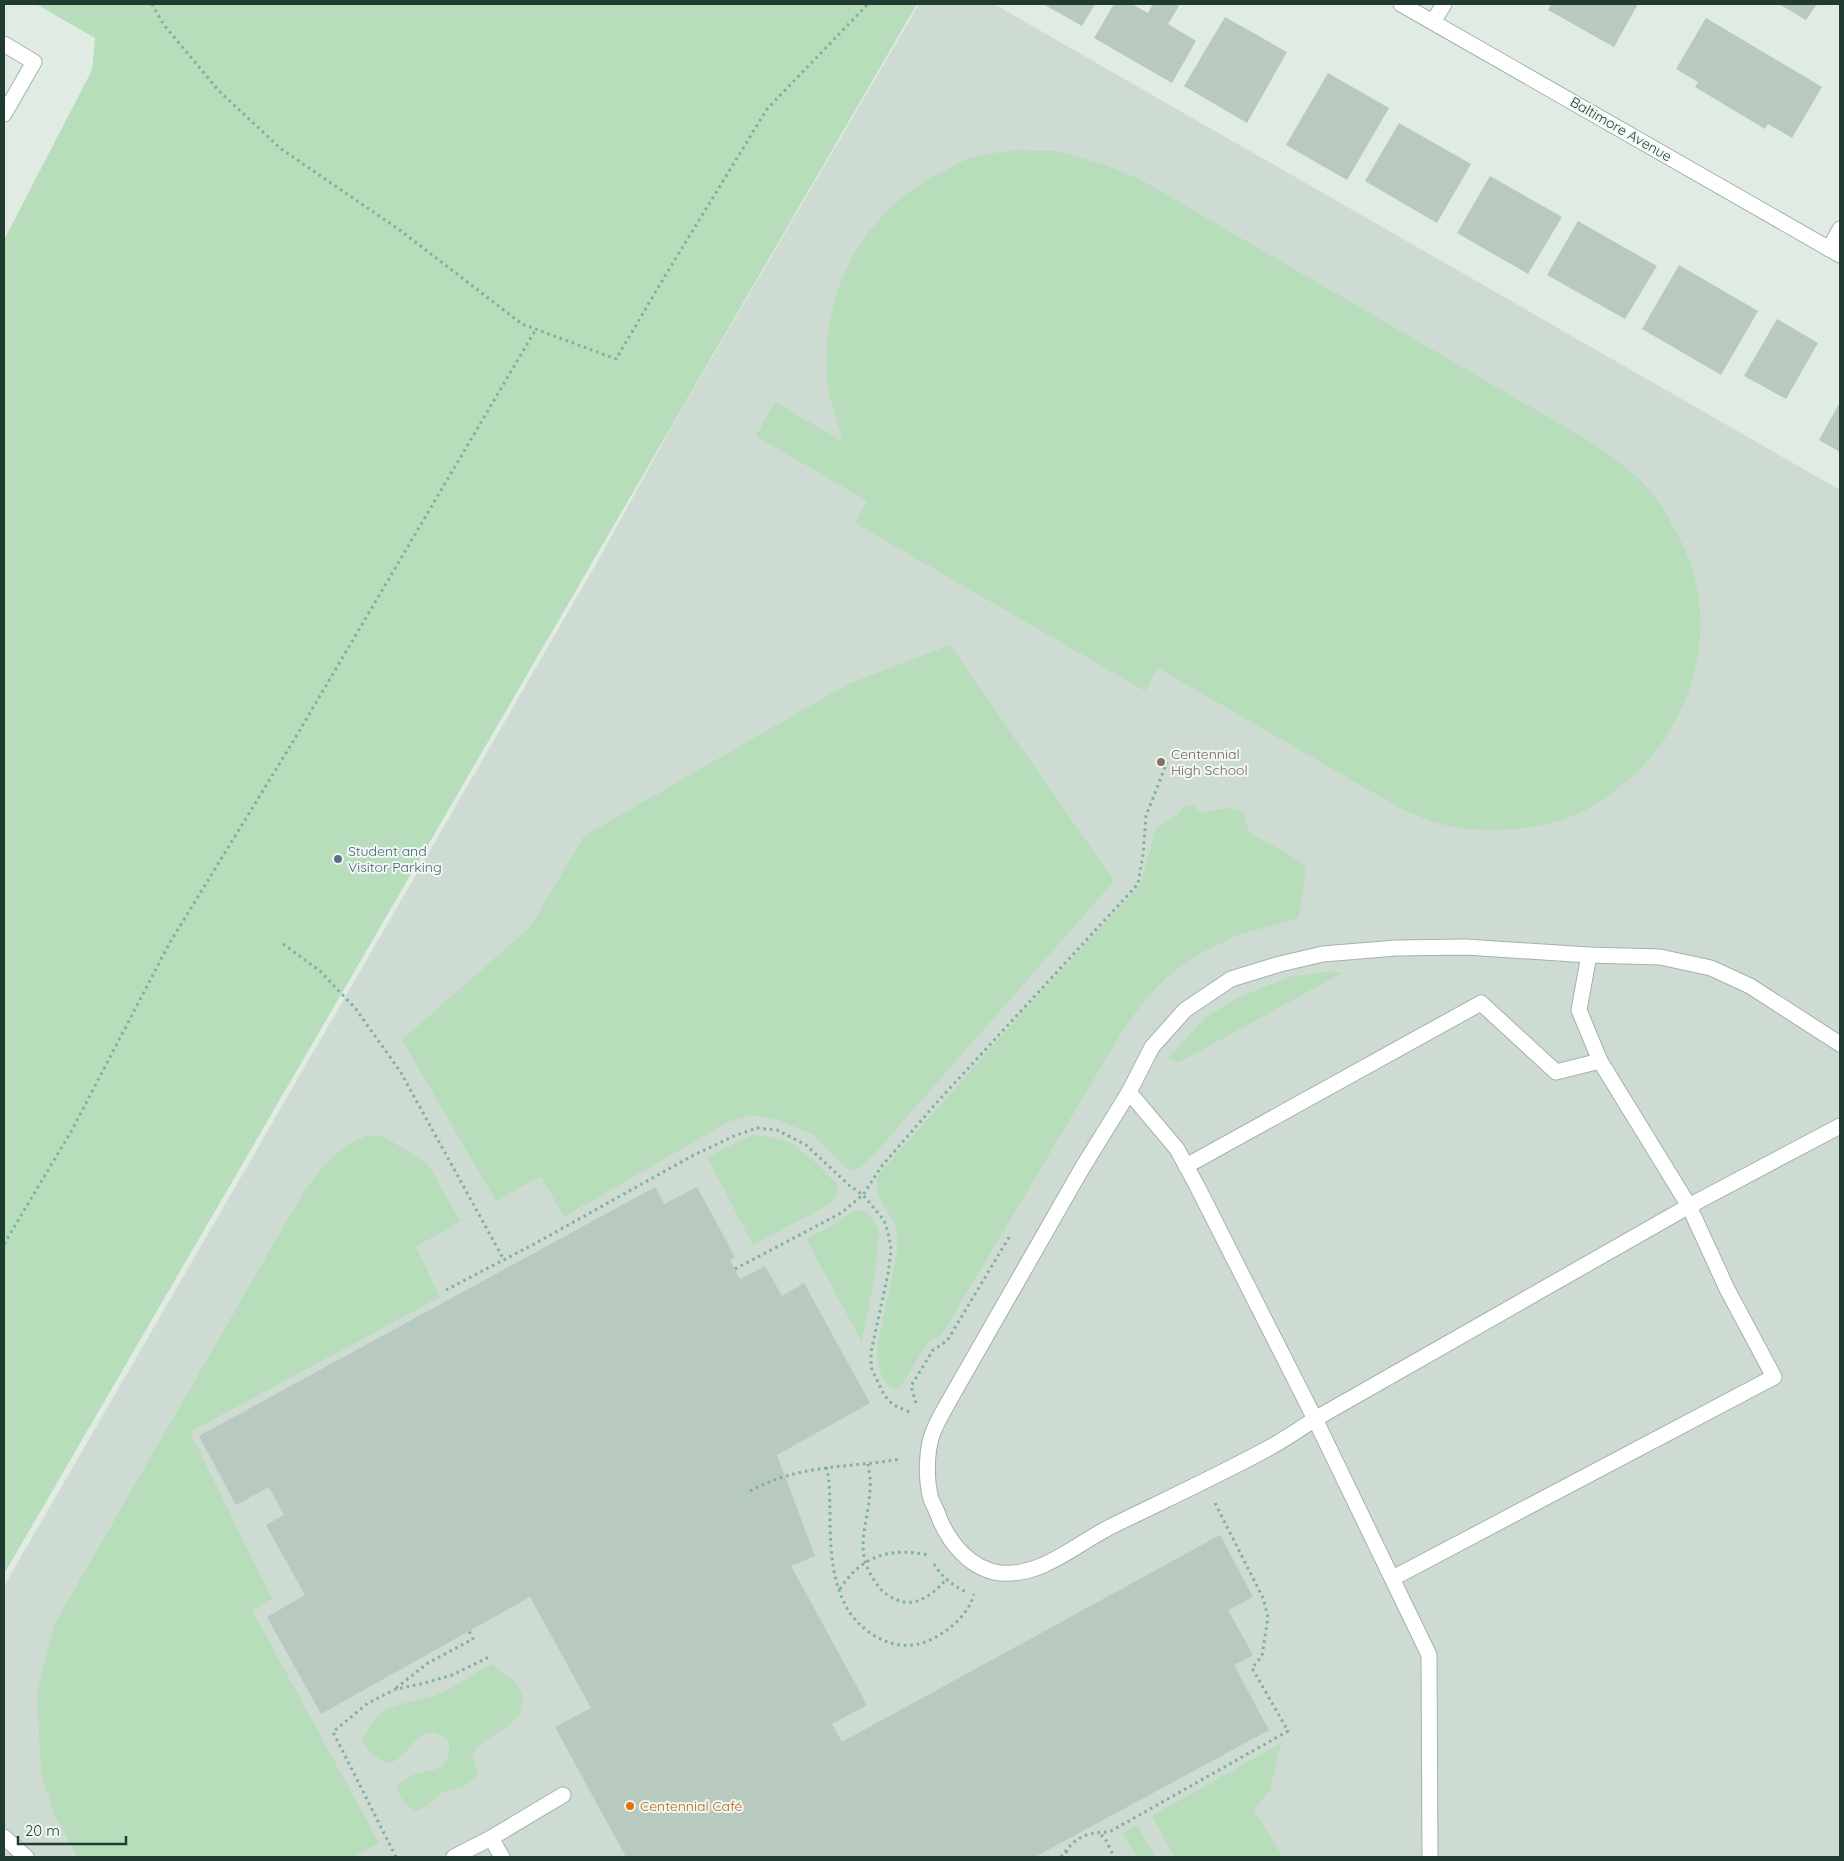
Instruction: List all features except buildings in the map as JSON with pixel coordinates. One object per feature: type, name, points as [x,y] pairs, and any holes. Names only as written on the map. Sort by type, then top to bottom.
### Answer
[{"type":"street","name":"Baltimore Avenue","points":[[1401,4],[1835,252]]},
{"type":"street","points":[[1433,22],[1444,4]]},
{"type":"street","points":[[4,44],[34,62],[4,114]]},
{"type":"street","points":[[1835,252],[1840,229]]},
{"type":"street","points":[[1840,1044],[1750,986],[1711,968],[1660,956],[1589,955],[1466,948],[1396,948],[1324,954],[1280,964],[1231,979],[1186,1010],[1152,1047],[1128,1092],[1076,1178],[936,1424],[930,1444],[928,1482],[931,1498],[944,1528],[964,1557],[980,1566],[999,1572],[1018,1573],[1034,1568],[1070,1551],[1111,1526],[1269,1449],[1316,1419],[1689,1206],[1840,1126]]},
{"type":"street","points":[[1393,1578],[1774,1377],[1727,1289],[1689,1206],[1600,1061],[1580,1010],[1589,955]]},
{"type":"street","points":[[1186,1166],[1481,1003],[1556,1072],[1600,1061]]},
{"type":"street","points":[[1128,1092],[1177,1149],[1316,1419],[1430,1654],[1430,1857]]},
{"type":"street","points":[[454,1857],[491,1838],[563,1795]]},
{"type":"street","points":[[4,1837],[26,1857]]},
{"type":"street","points":[[491,1838],[502,1857]]},
{"type":"path","points":[[152,4],[164,25],[219,91],[280,148],[401,231],[522,324],[616,358],[664,276],[767,110],[868,4]]},
{"type":"path","points":[[4,1244],[72,1130],[169,944],[294,740],[536,329]]},
{"type":"path","points":[[735,1269],[841,1213],[863,1195],[881,1167],[938,1100],[1138,884],[1143,855],[1146,816],[1167,762]]},
{"type":"path","points":[[283,944],[320,971],[355,1008],[400,1071],[504,1260]]},
{"type":"path","points":[[446,1290],[692,1156],[734,1136],[757,1128],[777,1130],[806,1145],[850,1186],[863,1195],[884,1220],[889,1236],[888,1274],[871,1352],[871,1367],[884,1395],[893,1405],[912,1413]]},
{"type":"path","points":[[750,1491],[780,1477],[826,1467],[901,1459]]},
{"type":"path","points":[[868,1464],[870,1487],[864,1529],[866,1570],[878,1587],[896,1600],[908,1602],[939,1588],[946,1578]]},
{"type":"path","points":[[826,1467],[830,1481],[833,1562],[840,1589],[850,1612],[861,1625],[884,1641],[912,1646],[925,1642],[956,1624],[967,1609],[974,1594]]},
{"type":"path","points":[[840,1589],[848,1577],[877,1556],[889,1552],[928,1555]]},
{"type":"path","points":[[396,1857],[333,1732],[368,1703],[396,1689],[428,1663],[473,1639],[469,1631]]},
{"type":"path","points":[[396,1689],[452,1675],[489,1657]]},
{"type":"path","points":[[1100,1834],[1105,1838],[1114,1857]]},
{"type":"path","points":[[1065,1850],[1069,1857]]},
{"type":"shaded area","name":"Centennial High School","points":[[919,4],[994,4],[1840,490],[1840,1857],[4,1857],[4,1586],[600,557],[671,428]]},
{"type":"green space","points":[[36,4],[917,4],[4,1574],[4,240],[92,70],[95,38]]},
{"type":"green space","points":[[1012,150],[1057,151],[1103,164],[1143,181],[1591,442],[1628,469],[1644,484],[1659,502],[1689,558],[1699,599],[1701,626],[1693,678],[1684,703],[1673,726],[1641,768],[1621,786],[1596,804],[1576,815],[1554,822],[1520,829],[1485,830],[1451,826],[1426,819],[1400,808],[1158,668],[1145,691],[855,523],[867,501],[756,436],[775,402],[843,442],[828,387],[827,346],[831,315],[840,285],[853,257],[870,231],[891,208],[916,188],[965,160]]},
{"type":"green space","points":[[950,645],[1114,881],[862,1166],[851,1171],[814,1135],[776,1119],[751,1115],[728,1122],[564,1217],[541,1176],[496,1201],[402,1040],[530,927],[584,836],[848,684]]},
{"type":"green space","points":[[1193,805],[1200,813],[1228,808],[1243,812],[1249,833],[1284,851],[1306,866],[1299,918],[1238,935],[1201,953],[1168,976],[1144,1001],[1122,1032],[941,1336],[929,1341],[899,1389],[893,1388],[882,1376],[877,1353],[898,1243],[896,1226],[878,1193],[877,1181],[879,1174],[1030,1004],[1140,885],[1156,828],[1177,815],[1183,807]]},
{"type":"green space","points":[[1331,971],[1342,973],[1178,1063],[1168,1058],[1206,1017],[1237,998],[1289,977]]},
{"type":"green space","points":[[369,1135],[385,1137],[428,1164],[460,1221],[416,1247],[440,1297],[190,1432],[272,1599],[252,1610],[379,1843],[352,1857],[77,1857],[55,1815],[41,1773],[37,1691],[55,1623],[303,1193],[332,1158],[348,1145]]},
{"type":"green space","points":[[753,1135],[770,1137],[791,1143],[813,1160],[837,1184],[838,1191],[830,1204],[753,1245],[707,1157]]},
{"type":"green space","points":[[859,1210],[869,1213],[879,1230],[875,1275],[862,1342],[806,1239],[852,1212]]},
{"type":"green space","points":[[493,1664],[519,1687],[523,1698],[522,1707],[518,1715],[512,1722],[479,1746],[472,1754],[479,1775],[463,1787],[441,1793],[424,1808],[415,1811],[403,1801],[397,1787],[405,1779],[439,1768],[445,1763],[449,1741],[430,1732],[423,1734],[407,1751],[391,1763],[377,1758],[362,1741],[367,1731],[377,1717],[390,1708],[434,1696]]},
{"type":"green space","points":[[1281,1743],[1270,1790],[1254,1810],[1283,1857],[1174,1857],[1152,1816]]},
{"type":"green space","points":[[1137,1825],[1155,1857],[1137,1857],[1123,1833]]},
{"type":"place","name":"Centennial High School","points":[[1161,762]]},
{"type":"place","name":"Student and Visitor Parking","points":[[338,859]]},
{"type":"place","name":"Centennial Café","points":[[630,1806]]}]
